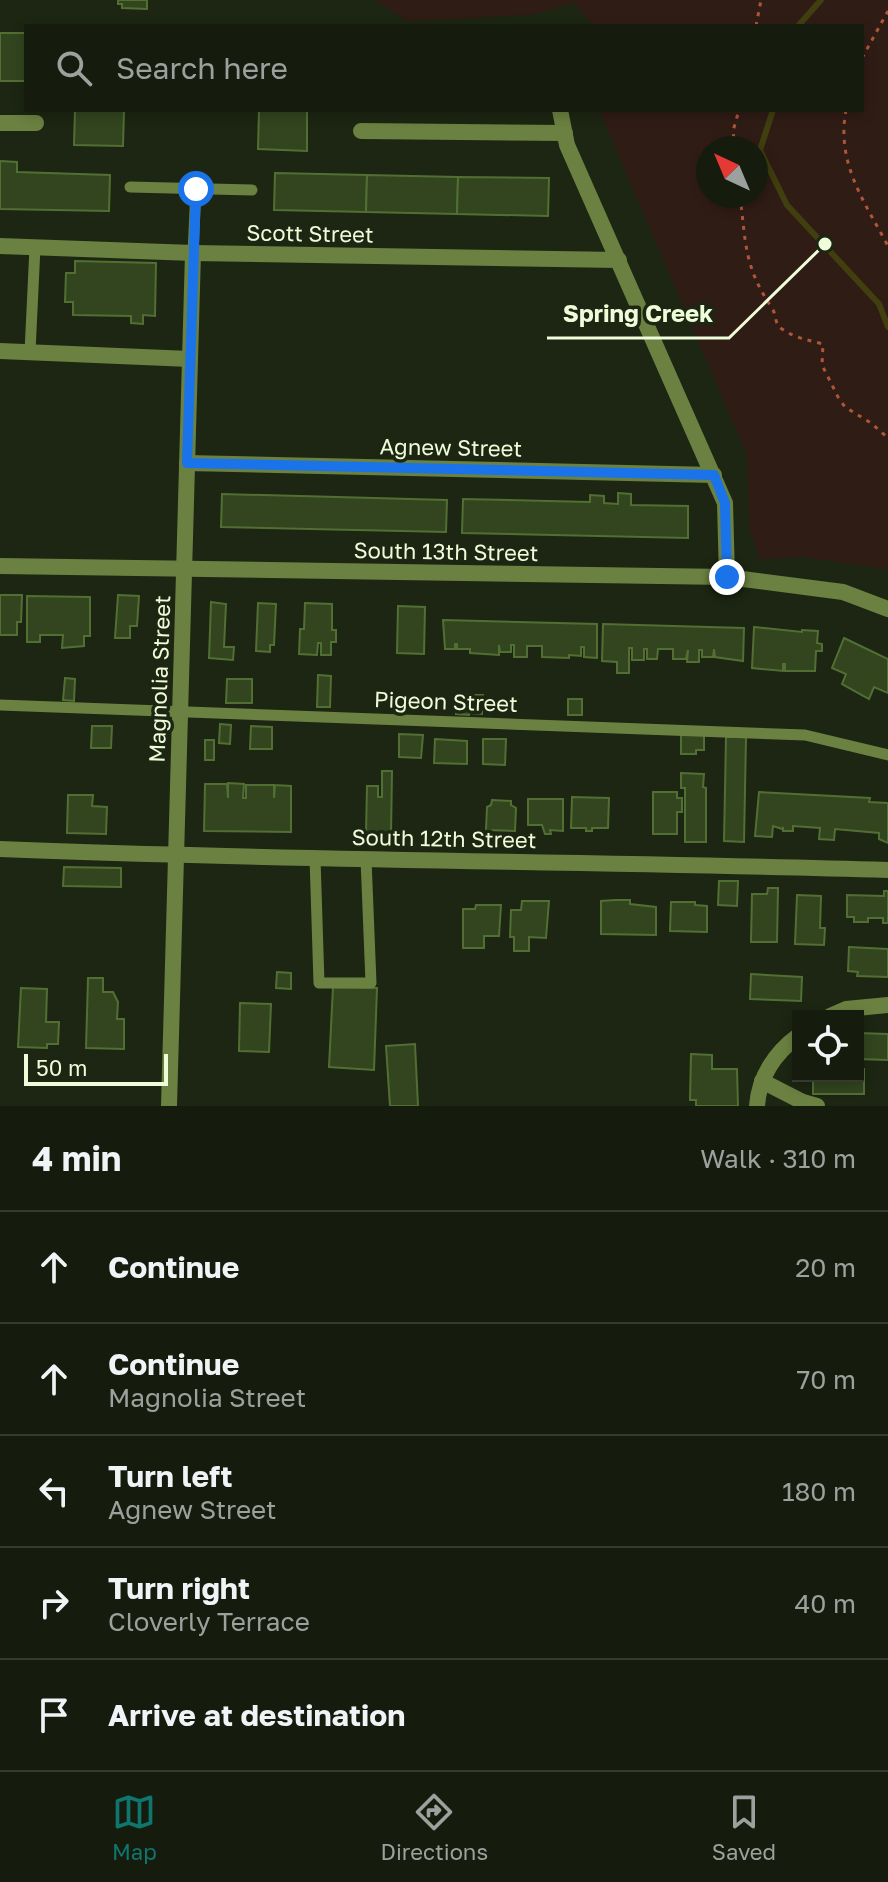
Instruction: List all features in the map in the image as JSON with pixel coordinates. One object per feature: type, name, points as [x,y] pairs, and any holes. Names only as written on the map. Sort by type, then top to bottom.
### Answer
[{"type":"street","points":[[560,112],[567,145],[725,503],[727,577]]},
{"type":"street","points":[[0,123],[36,123]]},
{"type":"street","points":[[361,131],[565,133]]},
{"type":"street","name":"Scott Street","points":[[0,246],[193,253],[619,260]]},
{"type":"street","name":"Magnolia Street","points":[[169,1106],[193,253]]},
{"type":"street","points":[[0,351],[190,359]]},
{"type":"street","name":"Agnew Street","points":[[187,463],[714,475]]},
{"type":"street","name":"South 13th Street","points":[[0,566],[727,577],[843,592],[888,609]]},
{"type":"street","name":"South 12th Street","points":[[0,849],[176,856],[672,863],[888,870]]},
{"type":"street","points":[[844,1010],[888,1005]]},
{"type":"street","points":[[757,1106],[762,1081],[770,1064],[792,1040]]},
{"type":"street","points":[[762,1081],[817,1106]]},
{"type":"lane","points":[[130,187],[252,190]]},
{"type":"lane","points":[[193,253],[196,189]]},
{"type":"lane","points":[[30,352],[35,247]]},
{"type":"lane","name":"Pigeon Street","points":[[0,705],[805,735],[888,755]]},
{"type":"lane","points":[[315,858],[319,983],[371,983],[366,859]]},
{"type":"path","points":[[756,24],[761,0]]},
{"type":"path","points":[[864,54],[888,11]]},
{"type":"path","points":[[734,136],[738,112]]},
{"type":"path","points":[[846,112],[844,145],[850,174],[888,246]]},
{"type":"path","points":[[741,208],[748,265],[762,296],[775,314],[776,323],[807,343],[823,344],[822,365],[838,397],[845,407],[888,438]]},
{"type":"shaded area","points":[[374,0],[888,0],[888,569],[804,557],[760,559],[750,530],[746,453],[600,112],[864,112],[864,24],[592,24],[574,3],[532,15],[408,21]]},
{"type":"building","points":[[118,0],[147,0],[147,9],[122,8]]},
{"type":"building","points":[[0,33],[24,33],[24,81],[0,81]]},
{"type":"building","points":[[75,112],[124,112],[123,146],[74,145]]},
{"type":"building","points":[[259,112],[307,112],[307,151],[258,149]]},
{"type":"building","points":[[0,161],[17,162],[17,172],[110,175],[109,211],[0,209]]},
{"type":"building","points":[[275,173],[367,175],[366,212],[274,210]]},
{"type":"building","points":[[367,175],[458,177],[457,214],[366,212]]},
{"type":"building","points":[[458,177],[549,178],[548,216],[457,214]]},
{"type":"building","points":[[75,261],[156,263],[155,316],[143,315],[143,324],[131,323],[131,316],[73,315],[73,302],[65,302],[66,273],[75,273]]},
{"type":"building","points":[[618,493],[631,494],[631,505],[688,506],[688,538],[462,533],[463,499],[590,502],[590,495],[604,496],[604,503],[618,504]]},
{"type":"building","points":[[222,494],[447,500],[446,532],[221,527]]},
{"type":"building","points":[[0,595],[22,595],[17,635],[0,635]]},
{"type":"building","points":[[118,595],[139,596],[137,626],[130,626],[130,638],[115,638]]},
{"type":"building","points":[[27,596],[90,597],[90,636],[84,636],[84,646],[62,648],[63,635],[40,635],[40,642],[27,642]]},
{"type":"building","points":[[211,602],[226,604],[224,647],[234,647],[233,660],[209,658]]},
{"type":"building","points":[[258,603],[276,604],[274,645],[270,645],[270,652],[256,651]]},
{"type":"building","points":[[305,603],[332,604],[332,630],[336,630],[336,642],[331,642],[331,655],[321,655],[321,643],[318,643],[317,655],[299,654]]},
{"type":"building","points":[[398,606],[425,607],[424,654],[397,653]]},
{"type":"building","points":[[443,620],[597,624],[597,658],[584,657],[584,647],[581,647],[581,656],[569,655],[569,658],[542,657],[542,646],[527,646],[527,657],[514,657],[514,645],[511,645],[511,652],[500,652],[499,645],[499,655],[470,653],[470,649],[457,649],[457,644],[455,649],[445,649]]},
{"type":"building","points":[[603,624],[744,628],[743,661],[715,657],[714,649],[713,657],[702,657],[702,650],[699,650],[699,662],[687,662],[688,650],[686,659],[673,659],[673,649],[658,649],[657,659],[647,659],[647,649],[644,649],[644,660],[632,660],[632,648],[629,648],[629,673],[617,673],[617,662],[602,661]]},
{"type":"building","points":[[754,627],[818,631],[817,643],[822,644],[822,651],[816,651],[815,671],[785,671],[785,664],[783,671],[752,668]]},
{"type":"building","points":[[844,638],[888,659],[888,693],[874,687],[869,699],[842,684],[846,674],[832,668]]},
{"type":"building","points":[[318,675],[331,676],[330,707],[317,707]]},
{"type":"building","points":[[65,678],[75,679],[74,701],[63,700]]},
{"type":"building","points":[[227,679],[252,679],[252,703],[226,703]]},
{"type":"building","points":[[456,694],[470,694],[469,715],[456,714]]},
{"type":"building","points":[[472,695],[483,695],[482,714],[471,713]]},
{"type":"building","points":[[568,699],[582,699],[582,715],[568,715]]},
{"type":"building","points":[[220,724],[231,725],[230,744],[219,743]]},
{"type":"building","points":[[92,726],[112,726],[111,748],[91,748]]},
{"type":"building","points":[[251,726],[272,727],[272,749],[250,749]]},
{"type":"building","points":[[399,734],[423,735],[421,758],[399,757]]},
{"type":"building","points":[[681,735],[704,735],[704,750],[696,750],[696,754],[681,754]]},
{"type":"building","points":[[726,737],[746,737],[744,842],[724,841]]},
{"type":"building","points":[[435,739],[467,741],[467,764],[434,763]]},
{"type":"building","points":[[483,739],[506,739],[505,765],[483,764]]},
{"type":"building","points":[[205,740],[214,740],[214,760],[205,760]]},
{"type":"building","points":[[382,771],[392,771],[391,835],[366,834],[367,786],[378,786],[378,797],[382,797]]},
{"type":"building","points":[[681,773],[704,774],[706,842],[685,842],[685,788],[681,788]]},
{"type":"building","points":[[228,783],[244,784],[243,798],[246,798],[246,785],[274,785],[274,798],[275,785],[291,786],[291,832],[204,831],[205,784],[227,784],[228,798]]},
{"type":"building","points":[[653,792],[677,792],[677,798],[682,798],[682,812],[677,812],[677,834],[653,834]]},
{"type":"building","points":[[759,792],[870,798],[869,802],[888,803],[888,843],[879,839],[879,833],[835,829],[834,840],[819,839],[820,828],[793,826],[793,831],[783,831],[783,827],[773,826],[772,837],[755,836]]},
{"type":"building","points":[[68,795],[93,795],[92,806],[107,807],[106,834],[67,833]]},
{"type":"building","points":[[572,797],[609,798],[608,828],[586,831],[586,828],[571,828]]},
{"type":"building","points":[[528,799],[563,799],[563,831],[550,830],[551,834],[545,834],[542,825],[528,825]]},
{"type":"building","points":[[492,800],[511,801],[516,808],[515,831],[486,830],[487,807]]},
{"type":"building","points":[[64,867],[121,868],[121,887],[63,886]]},
{"type":"building","points":[[719,881],[738,881],[737,906],[718,905]]},
{"type":"building","points":[[768,888],[778,888],[777,942],[751,942],[752,894],[767,894]]},
{"type":"building","points":[[884,891],[888,891],[888,923],[883,923],[883,918],[854,922],[854,917],[847,917],[847,895],[884,896]]},
{"type":"building","points":[[797,895],[821,896],[820,928],[825,928],[824,945],[795,944]]},
{"type":"building","points":[[630,900],[630,904],[656,907],[656,935],[601,934],[601,901]]},
{"type":"building","points":[[522,901],[549,901],[546,938],[529,937],[529,951],[514,951],[514,937],[510,937],[511,910],[521,910]]},
{"type":"building","points":[[671,902],[695,902],[695,905],[707,906],[707,932],[670,931]]},
{"type":"building","points":[[476,905],[501,905],[499,936],[484,936],[484,948],[463,948],[463,909],[475,909]]},
{"type":"building","points":[[849,947],[888,949],[888,977],[857,976],[858,972],[848,971]]},
{"type":"building","points":[[277,972],[291,973],[291,989],[276,988]]},
{"type":"building","points":[[751,974],[802,977],[801,1001],[750,999]]},
{"type":"building","points":[[88,978],[103,978],[103,992],[113,992],[118,1002],[117,1019],[124,1019],[124,1049],[86,1048]]},
{"type":"building","points":[[333,987],[377,988],[374,1070],[329,1067]]},
{"type":"building","points":[[21,988],[47,989],[46,1022],[59,1022],[58,1044],[47,1044],[47,1048],[18,1047]]},
{"type":"building","points":[[240,1003],[271,1004],[269,1052],[239,1051]]},
{"type":"building","points":[[864,1033],[888,1034],[888,1060],[864,1059]]},
{"type":"building","points":[[415,1044],[418,1106],[390,1106],[386,1046]]},
{"type":"building","points":[[691,1054],[712,1055],[712,1069],[737,1069],[738,1106],[696,1106],[696,1100],[690,1100]]},
{"type":"building","points":[[813,1082],[864,1082],[864,1094],[813,1094]]},
{"type":"waterway","points":[[800,24],[821,0]]},
{"type":"waterway","points":[[772,112],[760,150],[787,205],[879,304],[888,327]]},
{"type":"place","name":"Spring Creek","points":[[825,244]]},
{"type":"route","points":[[196,189],[187,463],[714,475],[725,503],[727,577]]}]
